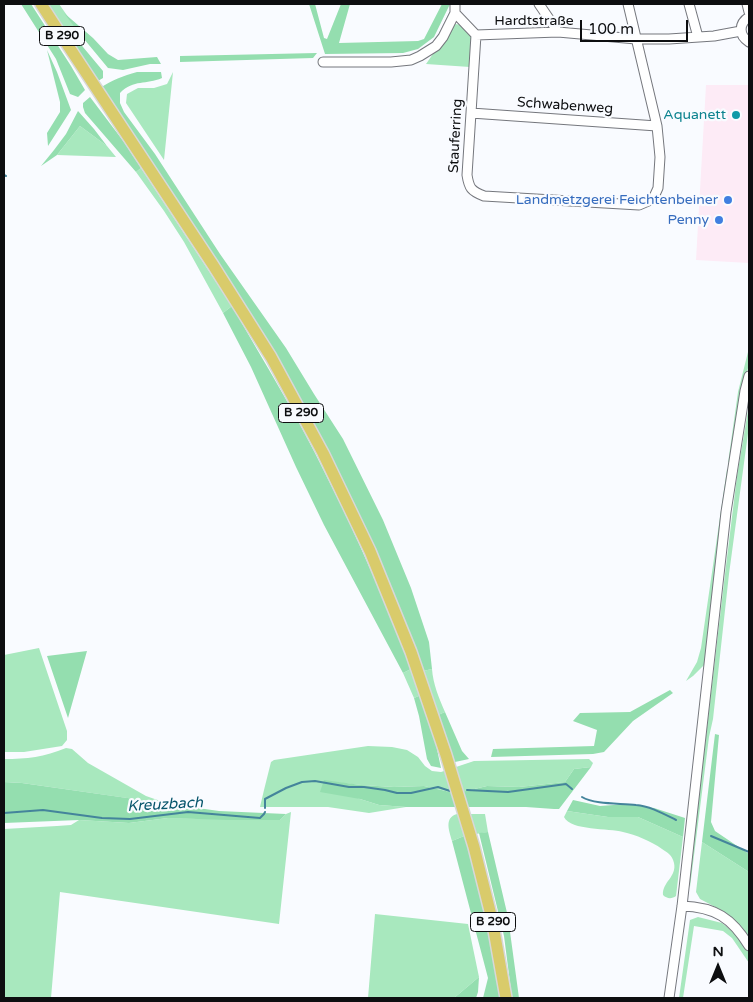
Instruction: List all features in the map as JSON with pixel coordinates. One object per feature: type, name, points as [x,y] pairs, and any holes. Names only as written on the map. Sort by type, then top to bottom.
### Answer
[{"type":"main road","name":"B 290","points":[[41,4],[213,265],[271,357],[323,453],[370,551],[411,652],[446,755],[474,847],[492,919],[506,998]]},
{"type":"street","points":[[539,4],[558,32]]},
{"type":"street","name":"Stauferring","points":[[476,35],[467,175],[468,184],[474,192],[484,196],[638,205],[653,199],[658,188],[660,157],[657,126],[628,4]]},
{"type":"street","points":[[689,4],[698,37]]},
{"type":"street","points":[[747,4],[749,12]]},
{"type":"street","points":[[323,62],[391,62],[411,60],[427,53],[436,46],[443,37],[455,8]]},
{"type":"street","name":"Hardtstraße","points":[[455,8],[476,35],[558,32],[636,39],[669,39],[714,36],[741,31]]},
{"type":"street","points":[[749,17],[742,24],[741,31],[749,42]]},
{"type":"street","name":"Schwabenweg","points":[[471,113],[657,126]]},
{"type":"street","points":[[669,998],[682,906],[726,512],[749,376]]},
{"type":"street","points":[[682,906],[704,908],[721,916],[740,931],[749,946]]},
{"type":"shaded area","points":[[706,85],[749,85],[749,263],[696,260]]},
{"type":"green space","points":[[21,4],[31,4],[71,66],[85,90],[78,97],[70,94],[56,59]]},
{"type":"green space","points":[[45,4],[59,4],[83,38],[71,45]]},
{"type":"green space","points":[[309,4],[315,4],[324,38],[327,39],[341,4],[350,4],[339,43],[418,41],[424,39],[442,4],[450,4],[434,37],[418,49],[403,53],[325,54]]},
{"type":"green space","points":[[64,13],[108,54],[118,60],[157,57],[161,64],[150,64],[123,70],[108,68]]},
{"type":"green space","points":[[455,24],[462,25],[471,33],[470,67],[426,64],[446,35]]},
{"type":"green space","points":[[78,41],[103,71],[103,78],[98,81],[71,45]]},
{"type":"green space","points":[[47,50],[71,110],[48,146],[47,133],[60,112],[60,102]]},
{"type":"green space","points":[[317,53],[313,58],[180,62],[180,56]]},
{"type":"green space","points":[[137,72],[161,72],[162,78],[135,84],[120,93],[120,103],[124,112],[155,154],[220,254],[286,348],[343,439],[383,520],[411,588],[429,642],[432,669],[423,671],[407,630],[247,310],[190,220],[100,88],[118,78]]},
{"type":"green space","points":[[173,72],[164,160],[126,103],[127,94],[138,88],[154,88],[167,84]]},
{"type":"green space","points":[[90,97],[141,168],[136,172],[85,113],[83,103]]},
{"type":"green space","points":[[78,111],[107,146],[80,126],[57,155],[41,166],[66,134]]},
{"type":"green space","points":[[80,126],[107,146],[116,157],[57,155]]},
{"type":"green space","points":[[141,168],[232,306],[223,313],[184,242],[136,172]]},
{"type":"green space","points":[[232,306],[304,432],[349,523],[382,595],[411,669],[403,673],[324,525],[251,367],[223,313]]},
{"type":"green space","points":[[749,348],[749,364],[731,458],[728,463],[738,392]]},
{"type":"green space","points":[[749,405],[749,426],[690,887],[689,881],[725,574],[737,476]]},
{"type":"green space","points":[[727,469],[730,475],[705,664],[686,681],[697,662],[701,648]]},
{"type":"green space","points":[[39,648],[67,731],[67,740],[62,746],[24,752],[4,752],[4,655]]},
{"type":"green space","points":[[87,651],[68,718],[47,656]]},
{"type":"green space","points":[[411,669],[421,695],[414,698],[403,673]]},
{"type":"green space","points":[[432,669],[435,686],[445,712],[438,715],[423,671]]},
{"type":"green space","points":[[670,690],[673,693],[633,721],[604,752],[593,754],[491,757],[493,749],[594,746],[597,730],[573,721],[580,713],[630,712]]},
{"type":"green space","points":[[421,695],[434,735],[441,768],[431,766],[427,759],[414,698]]},
{"type":"green space","points":[[445,712],[462,751],[469,759],[455,762],[438,715]]},
{"type":"green space","points":[[715,734],[719,735],[711,822],[715,831],[749,854],[749,872],[702,842]]},
{"type":"green space","points":[[368,746],[407,750],[418,757],[432,771],[441,772],[474,761],[589,759],[593,763],[591,767],[574,769],[565,782],[519,787],[487,786],[466,791],[450,792],[424,786],[394,787],[324,781],[360,799],[379,805],[406,807],[369,813],[328,807],[260,807],[271,762],[274,760]]},
{"type":"green space","points":[[66,748],[72,749],[88,763],[146,796],[169,804],[4,782],[4,759],[35,757]]},
{"type":"green space","points":[[591,767],[559,809],[526,807],[406,807],[379,805],[360,799],[320,792],[324,780],[394,787],[424,786],[450,792],[466,791],[487,786],[519,787],[565,782],[574,769]]},
{"type":"green space","points":[[4,782],[219,811],[286,814],[280,820],[168,818],[129,823],[79,820],[4,823]]},
{"type":"green space","points":[[573,800],[600,806],[627,804],[654,808],[685,818],[683,837],[638,817],[608,817],[567,811]]},
{"type":"green space","points":[[567,811],[608,817],[638,817],[683,837],[676,896],[670,898],[663,895],[663,890],[672,876],[674,868],[673,860],[668,853],[653,843],[633,835],[574,825],[564,817]]},
{"type":"green space","points":[[291,812],[279,924],[60,892],[51,998],[4,998],[4,829],[71,825],[79,820],[129,823],[168,818],[280,820]]},
{"type":"green space","points":[[457,814],[485,814],[488,832],[464,836],[452,841],[448,825],[450,818]]},
{"type":"green space","points":[[488,832],[508,917],[519,998],[512,998],[504,936],[479,833]]},
{"type":"green space","points":[[464,836],[481,896],[500,998],[483,998],[488,978],[452,841]]},
{"type":"green space","points":[[702,842],[749,872],[749,938],[741,926],[721,910],[700,899],[696,892]]},
{"type":"green space","points":[[375,914],[468,924],[479,977],[454,998],[368,998]]},
{"type":"green space","points":[[698,917],[722,923],[733,932],[749,953],[749,963],[732,938],[723,931],[694,926],[683,998],[679,998],[690,920]]},
{"type":"green space","points":[[479,977],[476,998],[454,998]]},
{"type":"waterway","name":"Kreuzbach","points":[[265,808],[265,799],[302,782],[315,781],[397,793],[411,793],[438,787],[450,791]]},
{"type":"waterway","name":"Kreuzbach","points":[[467,790],[508,792],[566,784],[572,789]]},
{"type":"waterway","name":"Kreuzbach","points":[[582,797],[601,803],[630,804],[646,807],[676,820]]},
{"type":"waterway","name":"Kreuzbach","points":[[4,813],[43,810],[102,818],[130,819],[188,812],[260,818],[265,812]]},
{"type":"waterway","name":"Kreuzbach","points":[[711,836],[749,852]]},
{"type":"place","name":"Aquanett","points":[[736,115]]},
{"type":"place","name":"Landmetzgerei Feichtenbeiner","points":[[728,200]]},
{"type":"place","name":"Penny","points":[[719,220]]}]
